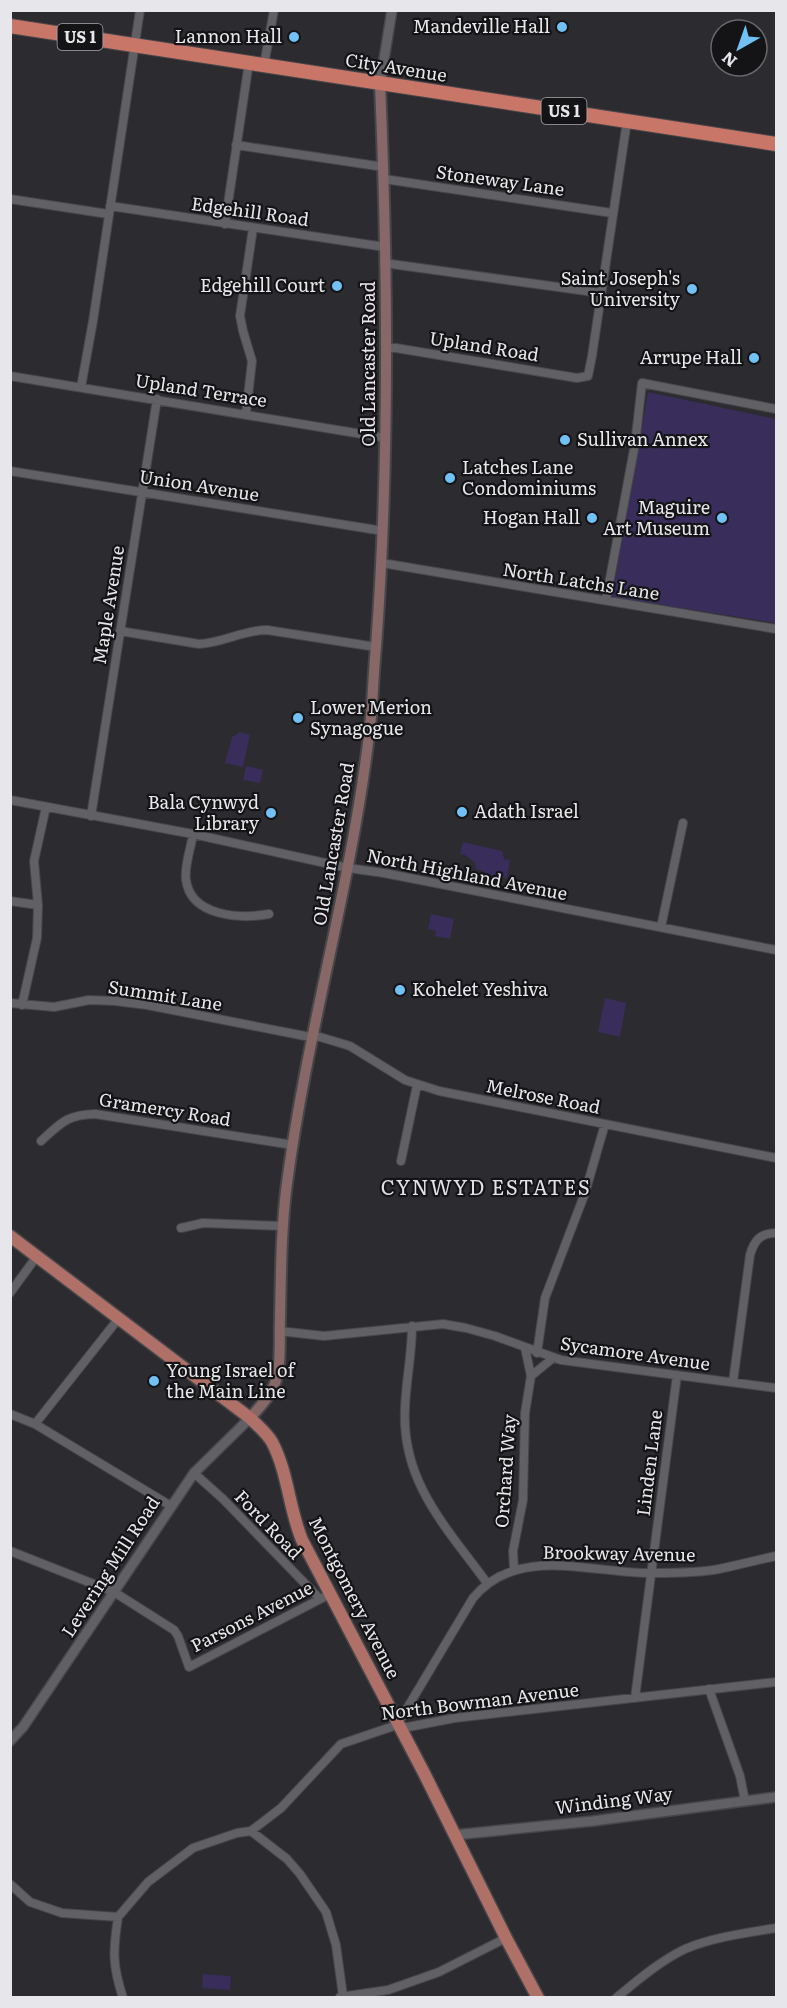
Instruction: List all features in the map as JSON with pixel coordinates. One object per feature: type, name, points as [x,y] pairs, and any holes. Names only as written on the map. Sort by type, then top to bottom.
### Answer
[{"type":"highway","name":"City Avenue","points":[[10,26],[777,144]]},
{"type":"main road","name":"Old Lancaster Road","points":[[250,1418],[274,1385],[279,1331],[282,1226],[293,1145],[348,868],[369,734],[382,563],[386,438],[384,167],[380,84]]},
{"type":"main road","name":"Montgomery Avenue","points":[[10,1236],[250,1418],[265,1432],[280,1463],[298,1530],[325,1597],[424,1773],[538,1998]]},
{"type":"street","points":[[81,387],[140,10]]},
{"type":"street","points":[[264,65],[274,10]]},
{"type":"street","points":[[380,84],[392,10]]},
{"type":"street","points":[[225,224],[249,62]]},
{"type":"street","points":[[384,262],[602,293],[627,121]]},
{"type":"street","points":[[236,145],[384,167]]},
{"type":"street","name":"Stoneway Lane","points":[[384,179],[612,213]]},
{"type":"street","name":"Edgehill Road","points":[[10,199],[225,224],[385,247]]},
{"type":"street","points":[[246,414],[252,361],[240,316],[253,228]]},
{"type":"street","name":"Upland Road","points":[[386,348],[577,378],[585,377],[589,373],[602,293]]},
{"type":"street","name":"Upland Terrace","points":[[10,376],[386,438]]},
{"type":"street","points":[[606,600],[636,444],[642,383],[777,409]]},
{"type":"street","name":"Maple Avenue","points":[[91,816],[156,399]]},
{"type":"street","name":"Union Avenue","points":[[10,471],[383,531]]},
{"type":"street","name":"North Latchs Lane","points":[[382,563],[777,629]]},
{"type":"street","points":[[120,631],[199,644],[211,643],[252,630],[267,630],[376,647]]},
{"type":"street","name":"North Highland Avenue","points":[[10,800],[193,834],[348,868],[384,873],[777,950]]},
{"type":"street","points":[[22,1005],[34,955],[38,906],[34,861],[46,807]]},
{"type":"street","points":[[662,927],[683,823]]},
{"type":"street","points":[[193,834],[186,877],[190,891],[197,901],[204,907],[215,911],[256,916],[269,914]]},
{"type":"street","points":[[10,902],[38,906]]},
{"type":"street","name":"Summit Lane","points":[[10,1003],[54,1007],[89,1000],[115,1001],[314,1036]]},
{"type":"street","name":"Melrose Road","points":[[314,1036],[350,1046],[417,1085],[777,1158]]},
{"type":"street","points":[[401,1161],[417,1085]]},
{"type":"street","name":"Gramercy Road","points":[[41,1141],[67,1118],[79,1114],[95,1114],[293,1145]]},
{"type":"street","points":[[537,1353],[545,1298],[585,1193],[605,1124]]},
{"type":"street","points":[[181,1228],[203,1223],[282,1226]]},
{"type":"street","points":[[733,1382],[750,1255],[754,1242],[760,1237],[768,1233],[777,1233]]},
{"type":"street","points":[[10,1293],[37,1256]]},
{"type":"street","points":[[35,1424],[119,1318]]},
{"type":"street","name":"Sycamore Avenue","points":[[279,1331],[319,1336],[341,1335],[436,1323],[466,1328],[553,1358],[777,1388]]},
{"type":"street","points":[[412,1326],[405,1409],[409,1455],[433,1510],[488,1583]]},
{"type":"street","name":"Orchard Way","points":[[514,1569],[513,1551],[523,1500],[525,1413],[531,1376],[525,1348]]},
{"type":"street","points":[[531,1376],[553,1358]]},
{"type":"street","name":"Linden Lane","points":[[634,1698],[677,1375]]},
{"type":"street","points":[[10,1414],[35,1424],[171,1506]]},
{"type":"street","name":"Levering Mill Road","points":[[10,1741],[24,1727],[194,1473],[250,1418]]},
{"type":"street","name":"Ford Road","points":[[194,1473],[325,1597]]},
{"type":"street","points":[[10,1551],[114,1592]]},
{"type":"street","name":"Brookway Avenue","points":[[397,1725],[473,1598],[488,1583],[514,1569],[576,1565],[651,1573],[716,1570],[777,1556]]},
{"type":"street","name":"Parsons Avenue","points":[[114,1592],[174,1630],[189,1666],[325,1597]]},
{"type":"street","name":"North Bowman Avenue","points":[[118,1917],[148,1882],[193,1848],[237,1833],[251,1831],[281,1808],[341,1744],[397,1725],[408,1727],[455,1718],[777,1682]]},
{"type":"street","points":[[709,1689],[740,1776],[745,1801]]},
{"type":"street","name":"Winding Way","points":[[454,1834],[593,1821],[777,1797]]},
{"type":"street","points":[[251,1831],[287,1859],[326,1912],[336,1945],[341,1997],[388,1990],[439,1972],[506,1938]]},
{"type":"street","points":[[10,1884],[30,1902],[62,1913],[118,1917],[112,1952],[114,1972],[123,1998]]},
{"type":"street","points":[[616,1998],[656,1966],[686,1949],[718,1938],[777,1928]]},
{"type":"shaded area","points":[[648,392],[776,419],[776,623],[612,597]]},
{"type":"shaded area","points":[[240,732],[250,735],[243,767],[225,763],[232,737]]},
{"type":"shaded area","points":[[246,766],[263,770],[260,783],[243,780]]},
{"type":"shaded area","points":[[463,842],[502,851],[504,859],[510,860],[507,878],[486,874],[476,869],[475,863],[460,854]]},
{"type":"shaded area","points":[[431,914],[454,919],[450,939],[435,936],[436,931],[428,929]]},
{"type":"shaded area","points":[[605,998],[626,1003],[620,1037],[598,1032]]},
{"type":"shaded area","points":[[203,1974],[231,1976],[230,1990],[202,1988]]},
{"type":"place","name":"Mandeville Hall","points":[[562,27]]},
{"type":"place","name":"Lannon Hall","points":[[294,37]]},
{"type":"place","name":"Edgehill Court","points":[[337,286]]},
{"type":"place","name":"Saint Joseph's University","points":[[692,289]]},
{"type":"place","name":"Arrupe Hall","points":[[754,358]]},
{"type":"place","name":"Sullivan Annex","points":[[565,440]]},
{"type":"place","name":"Latches Lane Condominiums","points":[[450,478]]},
{"type":"place","name":"Hogan Hall","points":[[592,518]]},
{"type":"place","name":"Maguire Art Museum","points":[[722,518]]},
{"type":"place","name":"Lower Merion Synagogue","points":[[298,718]]},
{"type":"place","name":"Adath Israel","points":[[462,812]]},
{"type":"place","name":"Bala Cynwyd Library","points":[[271,813]]},
{"type":"place","name":"Kohelet Yeshiva","points":[[400,990]]},
{"type":"place","name":"Young Israel of the Main Line","points":[[154,1381]]},
{"type":"district","name":"CYNWYD ESTATES","points":[[486,1188]]}]
